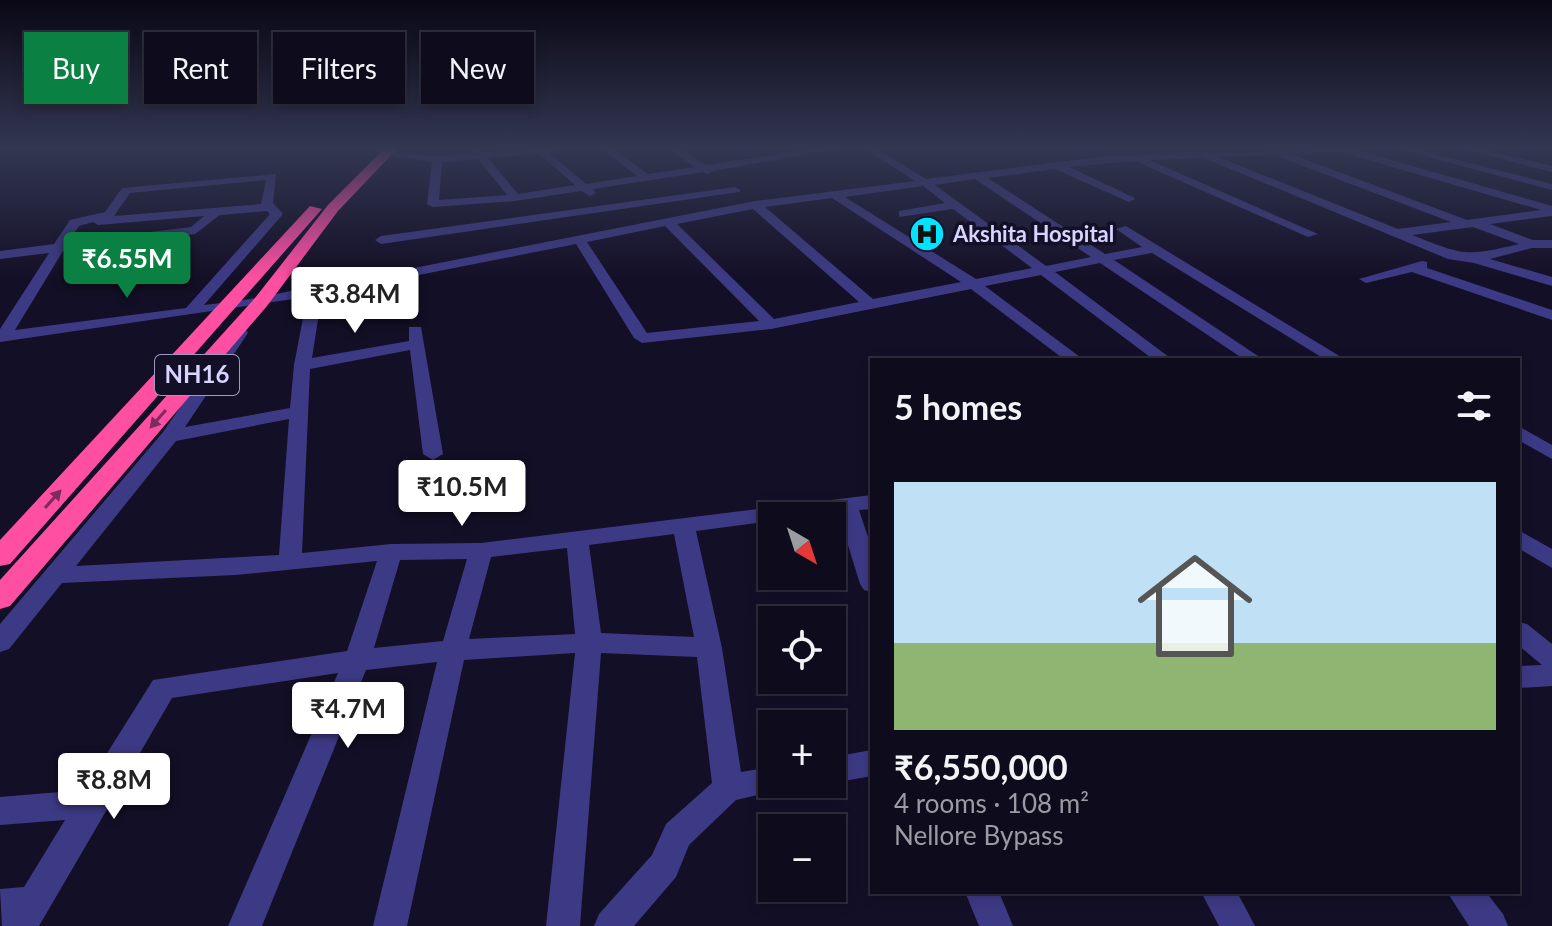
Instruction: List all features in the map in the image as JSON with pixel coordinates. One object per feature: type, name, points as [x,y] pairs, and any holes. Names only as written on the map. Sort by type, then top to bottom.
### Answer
[{"type":"highway","name":"NH16","points":[[0,557],[229,306],[342,192]]},
{"type":"highway","name":"NH16","points":[[0,599],[261,302],[347,192]]},
{"type":"street","points":[[74,223],[109,215],[124,192]]},
{"type":"street","points":[[190,312],[277,214],[270,207],[271,192]]},
{"type":"street","points":[[434,192],[433,204],[556,192]]},
{"type":"street","points":[[510,192],[515,198]]},
{"type":"street","points":[[590,192],[603,208]]},
{"type":"street","points":[[381,240],[719,192]]},
{"type":"street","points":[[738,192],[871,305]]},
{"type":"street","points":[[0,642],[170,436],[246,325],[263,310],[314,292],[636,220],[841,192]]},
{"type":"street","points":[[2,337],[261,302],[753,203],[854,192]]},
{"type":"street","points":[[937,192],[1162,358]]},
{"type":"street","points":[[1002,192],[1253,358]]},
{"type":"street","points":[[1114,192],[1129,199]]},
{"type":"street","points":[[1216,192],[1312,234]]},
{"type":"street","points":[[1296,192],[1453,256],[1476,259],[1552,282]]},
{"type":"street","points":[[1387,192],[1552,253]]},
{"type":"street","points":[[1488,192],[1552,211]]},
{"type":"street","points":[[835,195],[972,283],[1073,358]]},
{"type":"street","points":[[903,214],[954,205]]},
{"type":"street","points":[[74,223],[270,207]]},
{"type":"street","points":[[0,255],[195,230],[217,211]]},
{"type":"street","points":[[1395,233],[1552,211]]},
{"type":"street","points":[[142,237],[171,215]]},
{"type":"street","points":[[668,222],[771,324]]},
{"type":"street","points":[[2,337],[62,247],[74,223]]},
{"type":"street","points":[[1122,229],[1335,358]]},
{"type":"street","points":[[579,239],[642,338],[771,324],[1151,249]]},
{"type":"street","points":[[1476,259],[1529,245],[1552,244]]},
{"type":"street","points":[[1366,279],[1453,256]]},
{"type":"street","points":[[1411,267],[1552,315]]},
{"type":"street","points":[[290,562],[302,365],[314,292]]},
{"type":"street","points":[[302,365],[416,337],[433,454]]},
{"type":"street","points":[[170,436],[298,412]]},
{"type":"street","points":[[1520,433],[1552,453]]},
{"type":"street","points":[[54,575],[290,562],[391,552],[481,551],[870,502]]},
{"type":"street","points":[[847,506],[870,578]]},
{"type":"street","points":[[684,527],[709,648],[728,788]]},
{"type":"street","points":[[563,926],[589,643],[577,538]]},
{"type":"street","points":[[1520,538],[1552,560]]},
{"type":"street","points":[[390,926],[453,650],[481,551]]},
{"type":"street","points":[[245,926],[358,658],[391,552]]},
{"type":"street","points":[[1520,633],[1552,658]]},
{"type":"street","points":[[17,912],[92,804],[163,688],[358,658],[453,650],[589,643],[709,648]]},
{"type":"street","points":[[1520,677],[1552,675]]},
{"type":"street","points":[[846,768],[870,763]]},
{"type":"street","points":[[611,926],[664,866],[677,835],[728,788],[758,783]]},
{"type":"street","points":[[0,811],[92,804]]},
{"type":"street","points":[[983,894],[996,926]]},
{"type":"street","points":[[1219,894],[1238,926]]},
{"type":"street","points":[[1466,894],[1491,926]]},
{"type":"place","name":"Akshita Hospital","points":[[927,234]]}]
